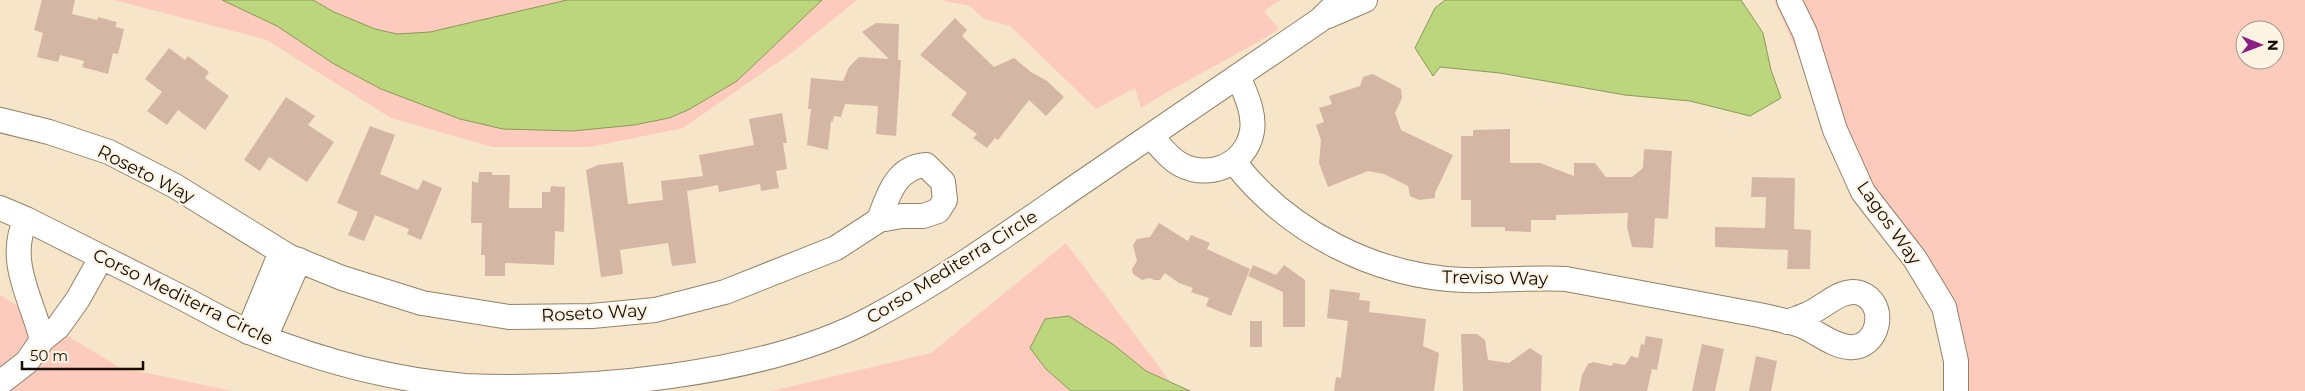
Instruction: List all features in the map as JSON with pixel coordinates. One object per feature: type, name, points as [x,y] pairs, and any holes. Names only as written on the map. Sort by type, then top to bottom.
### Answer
[{"type":"street","name":"Corso Mediterra Circle","points":[[1320,20],[1340,0]]},
{"type":"street","name":"Corso Mediterra Circle","points":[[0,208],[26,219],[257,335],[375,372],[451,384],[517,389],[608,384],[693,374],[746,363],[809,345],[870,320],[956,268],[1320,20],[1365,0]]},
{"type":"street","name":"Lagos Way","points":[[1789,0],[1805,33],[1835,130],[1863,192],[1915,258],[1944,307],[1956,361],[1956,391]]},
{"type":"street","points":[[1151,136],[1175,161],[1202,172],[1217,170],[1234,162],[1248,145],[1252,130],[1251,113],[1238,76]]},
{"type":"street","name":"Roseto Way","points":[[0,120],[49,132],[109,152],[175,186],[290,256],[342,278],[422,303],[509,317],[592,316],[656,310],[725,292],[836,248],[879,220]]},
{"type":"street","name":"Treviso Way","points":[[1234,162],[1247,179],[1278,208],[1325,240],[1376,264],[1435,277],[1463,280],[1566,279],[1787,322]]},
{"type":"street","points":[[26,219],[20,232],[19,259],[26,294],[36,316],[42,340]]},
{"type":"street","points":[[257,335],[290,256]]},
{"type":"street","points":[[0,383],[26,362],[42,340],[64,319],[101,258]]},
{"type":"shaded area","points":[[114,0],[857,0],[794,51],[683,128],[590,147],[493,147],[391,118],[267,40]]},
{"type":"shaded area","points":[[222,0],[313,0],[334,12],[375,29],[397,34],[430,32],[567,0],[822,0],[737,81],[688,110],[669,118],[634,125],[573,131],[503,129],[460,119],[381,89],[334,64],[277,26]]},
{"type":"shaded area","points":[[940,0],[1281,0],[1264,11],[1279,29],[1262,40],[1141,108],[1135,88],[1096,109],[1010,26],[984,19],[970,6]]},
{"type":"shaded area","points":[[1445,0],[1741,0],[1763,33],[1771,70],[1781,98],[1750,116],[1690,101],[1625,95],[1500,73],[1440,67],[1433,76],[1415,48],[1435,8]]},
{"type":"shaded area","points":[[1774,0],[2305,0],[2305,391],[1957,391],[1949,340],[1878,219],[1796,50]]},
{"type":"shaded area","points":[[1066,243],[1172,384],[1192,391],[772,391],[931,353]]},
{"type":"shaded area","points":[[0,295],[119,367],[232,391],[0,391]]},
{"type":"shaded area","points":[[1069,316],[1114,345],[1146,371],[1190,391],[1071,391],[1046,369],[1030,348],[1045,319]]},
{"type":"building","points":[[42,0],[75,0],[72,14],[97,20],[98,17],[117,22],[115,27],[124,29],[118,54],[113,53],[108,74],[82,67],[84,61],[60,55],[58,62],[37,57],[43,33],[34,30]]},
{"type":"building","points":[[955,18],[967,30],[962,36],[994,67],[1014,58],[1031,72],[1047,81],[1064,97],[1046,116],[1029,100],[998,140],[995,138],[987,148],[973,138],[977,134],[951,115],[967,93],[920,55]]},
{"type":"building","points":[[876,23],[899,24],[898,60],[901,60],[896,136],[876,134],[878,106],[845,104],[841,117],[834,116],[833,122],[831,121],[828,150],[807,145],[811,109],[808,109],[811,78],[843,81],[849,67],[859,57],[889,59],[862,32]]},
{"type":"building","points":[[169,48],[185,60],[188,56],[209,72],[205,78],[229,96],[205,130],[178,110],[167,125],[147,111],[162,92],[145,79]]},
{"type":"building","points":[[1373,74],[1401,89],[1402,98],[1395,113],[1401,130],[1453,155],[1435,193],[1435,198],[1419,200],[1410,196],[1408,186],[1384,174],[1368,171],[1328,187],[1319,163],[1321,140],[1316,125],[1324,122],[1319,108],[1332,104],[1329,96],[1360,86],[1363,77]]},
{"type":"building","points":[[286,97],[315,116],[308,125],[334,142],[307,182],[269,157],[260,171],[244,160]]},
{"type":"building","points":[[782,113],[787,143],[783,143],[787,169],[776,171],[779,188],[761,191],[760,184],[719,192],[718,185],[687,191],[696,263],[672,266],[668,243],[620,250],[623,274],[601,277],[586,170],[598,165],[623,162],[628,204],[663,200],[661,181],[703,176],[699,155],[754,145],[749,119]]},
{"type":"building","points":[[370,126],[395,135],[380,174],[418,190],[423,180],[442,188],[421,240],[407,234],[409,229],[375,215],[364,241],[348,235],[358,212],[337,203]]},
{"type":"building","points":[[1510,129],[1510,163],[1540,163],[1574,176],[1574,163],[1595,163],[1606,177],[1632,177],[1643,168],[1644,149],[1672,151],[1668,219],[1655,218],[1653,248],[1632,247],[1627,227],[1628,213],[1556,215],[1556,220],[1531,220],[1531,232],[1505,231],[1505,227],[1471,227],[1471,200],[1461,200],[1461,136],[1473,136],[1473,130]]},
{"type":"building","points":[[479,172],[492,172],[492,175],[510,175],[509,208],[542,208],[542,192],[550,192],[551,186],[565,187],[564,232],[555,231],[554,265],[505,263],[505,276],[485,276],[485,255],[481,255],[482,223],[471,223],[472,181],[478,183]]},
{"type":"building","points":[[1752,177],[1795,178],[1794,229],[1811,230],[1810,269],[1787,269],[1788,250],[1715,247],[1715,227],[1765,228],[1766,197],[1751,197]]},
{"type":"building","points":[[1159,223],[1188,241],[1191,235],[1210,243],[1207,249],[1250,269],[1231,316],[1206,306],[1209,298],[1191,292],[1193,288],[1179,283],[1165,273],[1160,280],[1150,278],[1142,280],[1133,274],[1132,269],[1137,261],[1133,245],[1137,239],[1150,237]]},
{"type":"building","points":[[1253,265],[1276,275],[1284,265],[1305,280],[1305,327],[1283,327],[1283,292],[1248,276]]},
{"type":"building","points":[[1330,289],[1360,293],[1359,300],[1370,301],[1369,312],[1426,319],[1423,346],[1439,353],[1434,391],[1334,391],[1336,377],[1341,378],[1348,321],[1327,318]]},
{"type":"building","points":[[1250,321],[1262,321],[1262,347],[1250,347]]},
{"type":"building","points":[[1461,334],[1477,334],[1485,340],[1488,360],[1509,363],[1530,348],[1542,356],[1541,391],[1463,391]]},
{"type":"building","points":[[1646,336],[1663,339],[1657,370],[1652,369],[1647,391],[1579,391],[1582,375],[1588,364],[1593,362],[1612,366],[1613,363],[1625,365],[1631,356],[1638,358],[1641,344],[1644,345]]},
{"type":"building","points":[[1702,344],[1724,349],[1715,391],[1692,391]]},
{"type":"building","points":[[1756,356],[1777,361],[1771,391],[1749,391]]}]
